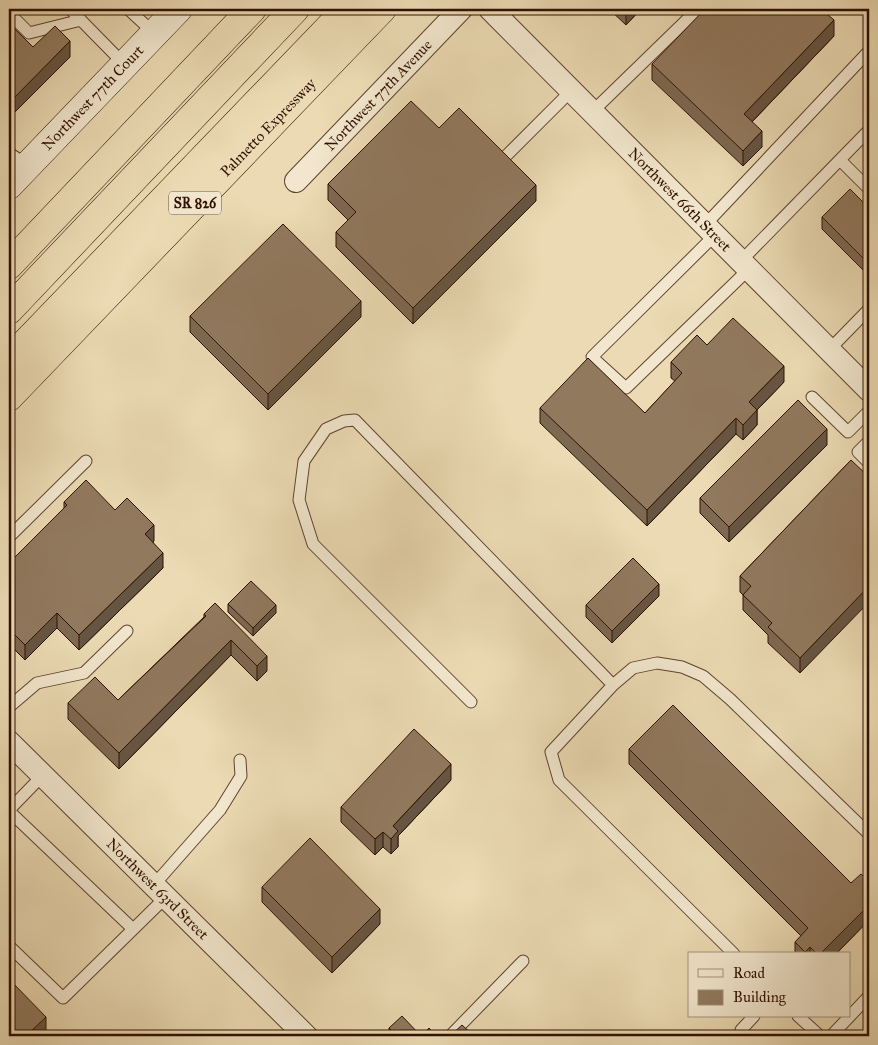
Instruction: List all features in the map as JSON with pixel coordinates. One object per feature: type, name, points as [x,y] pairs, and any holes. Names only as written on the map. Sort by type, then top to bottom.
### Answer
[{"type":"highway","points":[[9,265],[252,9]]},
{"type":"highway","points":[[9,310],[295,9]]},
{"type":"highway","points":[[9,360],[346,9]]},
{"type":"highway","name":"Palmetto Expressway","points":[[9,397],[382,9]]},
{"type":"street","name":"Northwest 77th Court","points":[[9,185],[18,159],[124,64],[178,9]]},
{"type":"street","name":"Northwest 77th Avenue","points":[[296,181],[461,9]]},
{"type":"street","name":"Northwest 66th Street","points":[[490,9],[869,390]]},
{"type":"street","name":"Northwest 63rd Street","points":[[10,745],[306,1036]]},
{"type":"lane","points":[[70,9],[124,64]]},
{"type":"lane","points":[[128,9],[154,33]]},
{"type":"lane","points":[[592,112],[698,9]]},
{"type":"lane","points":[[9,13],[29,33],[81,20]]},
{"type":"lane","points":[[869,51],[710,230],[592,357],[626,388],[745,265],[869,130]]},
{"type":"lane","points":[[504,158],[571,91]]},
{"type":"lane","points":[[840,160],[869,189]]},
{"type":"lane","points":[[829,350],[869,309]]},
{"type":"lane","points":[[812,398],[848,432],[869,411]]},
{"type":"lane","points":[[471,702],[314,544],[299,500],[304,461],[326,429],[344,421],[355,420],[613,685]]},
{"type":"lane","points":[[869,441],[858,452],[869,463]]},
{"type":"lane","points":[[9,537],[86,461]]},
{"type":"lane","points":[[9,707],[37,683],[84,673],[127,631]]},
{"type":"lane","points":[[732,952],[559,780],[551,752],[613,685],[633,668],[657,663],[682,667],[703,676],[730,699],[869,834]]},
{"type":"lane","points":[[9,946],[63,998],[133,929],[220,810],[241,776],[240,760]]},
{"type":"lane","points":[[42,776],[9,811],[133,929]]},
{"type":"lane","points":[[450,1036],[523,961]]},
{"type":"lane","points":[[850,1016],[869,996]]},
{"type":"lane","points":[[748,1036],[741,1030],[752,1018]]},
{"type":"lane","points":[[800,1018],[820,1036]]},
{"type":"lane","points":[[831,1036],[848,1018]]},
{"type":"building","points":[[705,9],[821,9],[834,20],[744,114],[762,131],[743,151],[652,64]]},
{"type":"building","points":[[9,23],[33,47],[55,26],[70,41],[9,103]]},
{"type":"building","points":[[411,101],[439,128],[459,108],[536,185],[413,308],[336,232],[356,212],[328,184]]},
{"type":"building","points":[[850,189],[869,208],[869,264],[822,217]]},
{"type":"building","points":[[283,224],[361,301],[268,394],[190,316]]},
{"type":"building","points":[[733,318],[784,366],[749,402],[757,410],[743,425],[736,418],[647,510],[540,408],[588,358],[645,413],[682,373],[671,362],[697,335],[707,345]]},
{"type":"building","points":[[798,400],[827,429],[729,527],[700,498]]},
{"type":"building","points":[[851,460],[869,477],[869,586],[800,658],[768,627],[772,623],[743,595],[751,586],[740,576]]},
{"type":"building","points":[[86,480],[115,510],[127,498],[154,525],[145,534],[163,553],[79,635],[57,613],[25,645],[9,629],[9,563],[67,505],[64,502]]},
{"type":"building","points":[[633,558],[659,584],[612,631],[586,605]]},
{"type":"building","points":[[251,581],[276,605],[253,628],[228,604]]},
{"type":"building","points":[[215,603],[267,656],[257,666],[231,640],[119,753],[68,703],[95,677],[118,700],[206,616],[204,614]]},
{"type":"building","points":[[673,705],[851,883],[861,874],[869,882],[869,905],[822,952],[815,952],[810,947],[805,952],[795,942],[808,928],[629,749]]},
{"type":"building","points":[[414,729],[451,764],[393,826],[398,831],[391,839],[383,832],[375,839],[341,807]]},
{"type":"building","points":[[310,838],[380,909],[332,957],[262,887]]},
{"type":"building","points":[[9,979],[46,1017],[26,1036],[9,1036]]},
{"type":"building","points":[[402,1016],[421,1036],[397,1036],[389,1028]]},
{"type":"building","points":[[462,1025],[474,1036],[450,1036]]},
{"type":"building","points":[[429,1028],[433,1033],[429,1036],[421,1036]]}]
